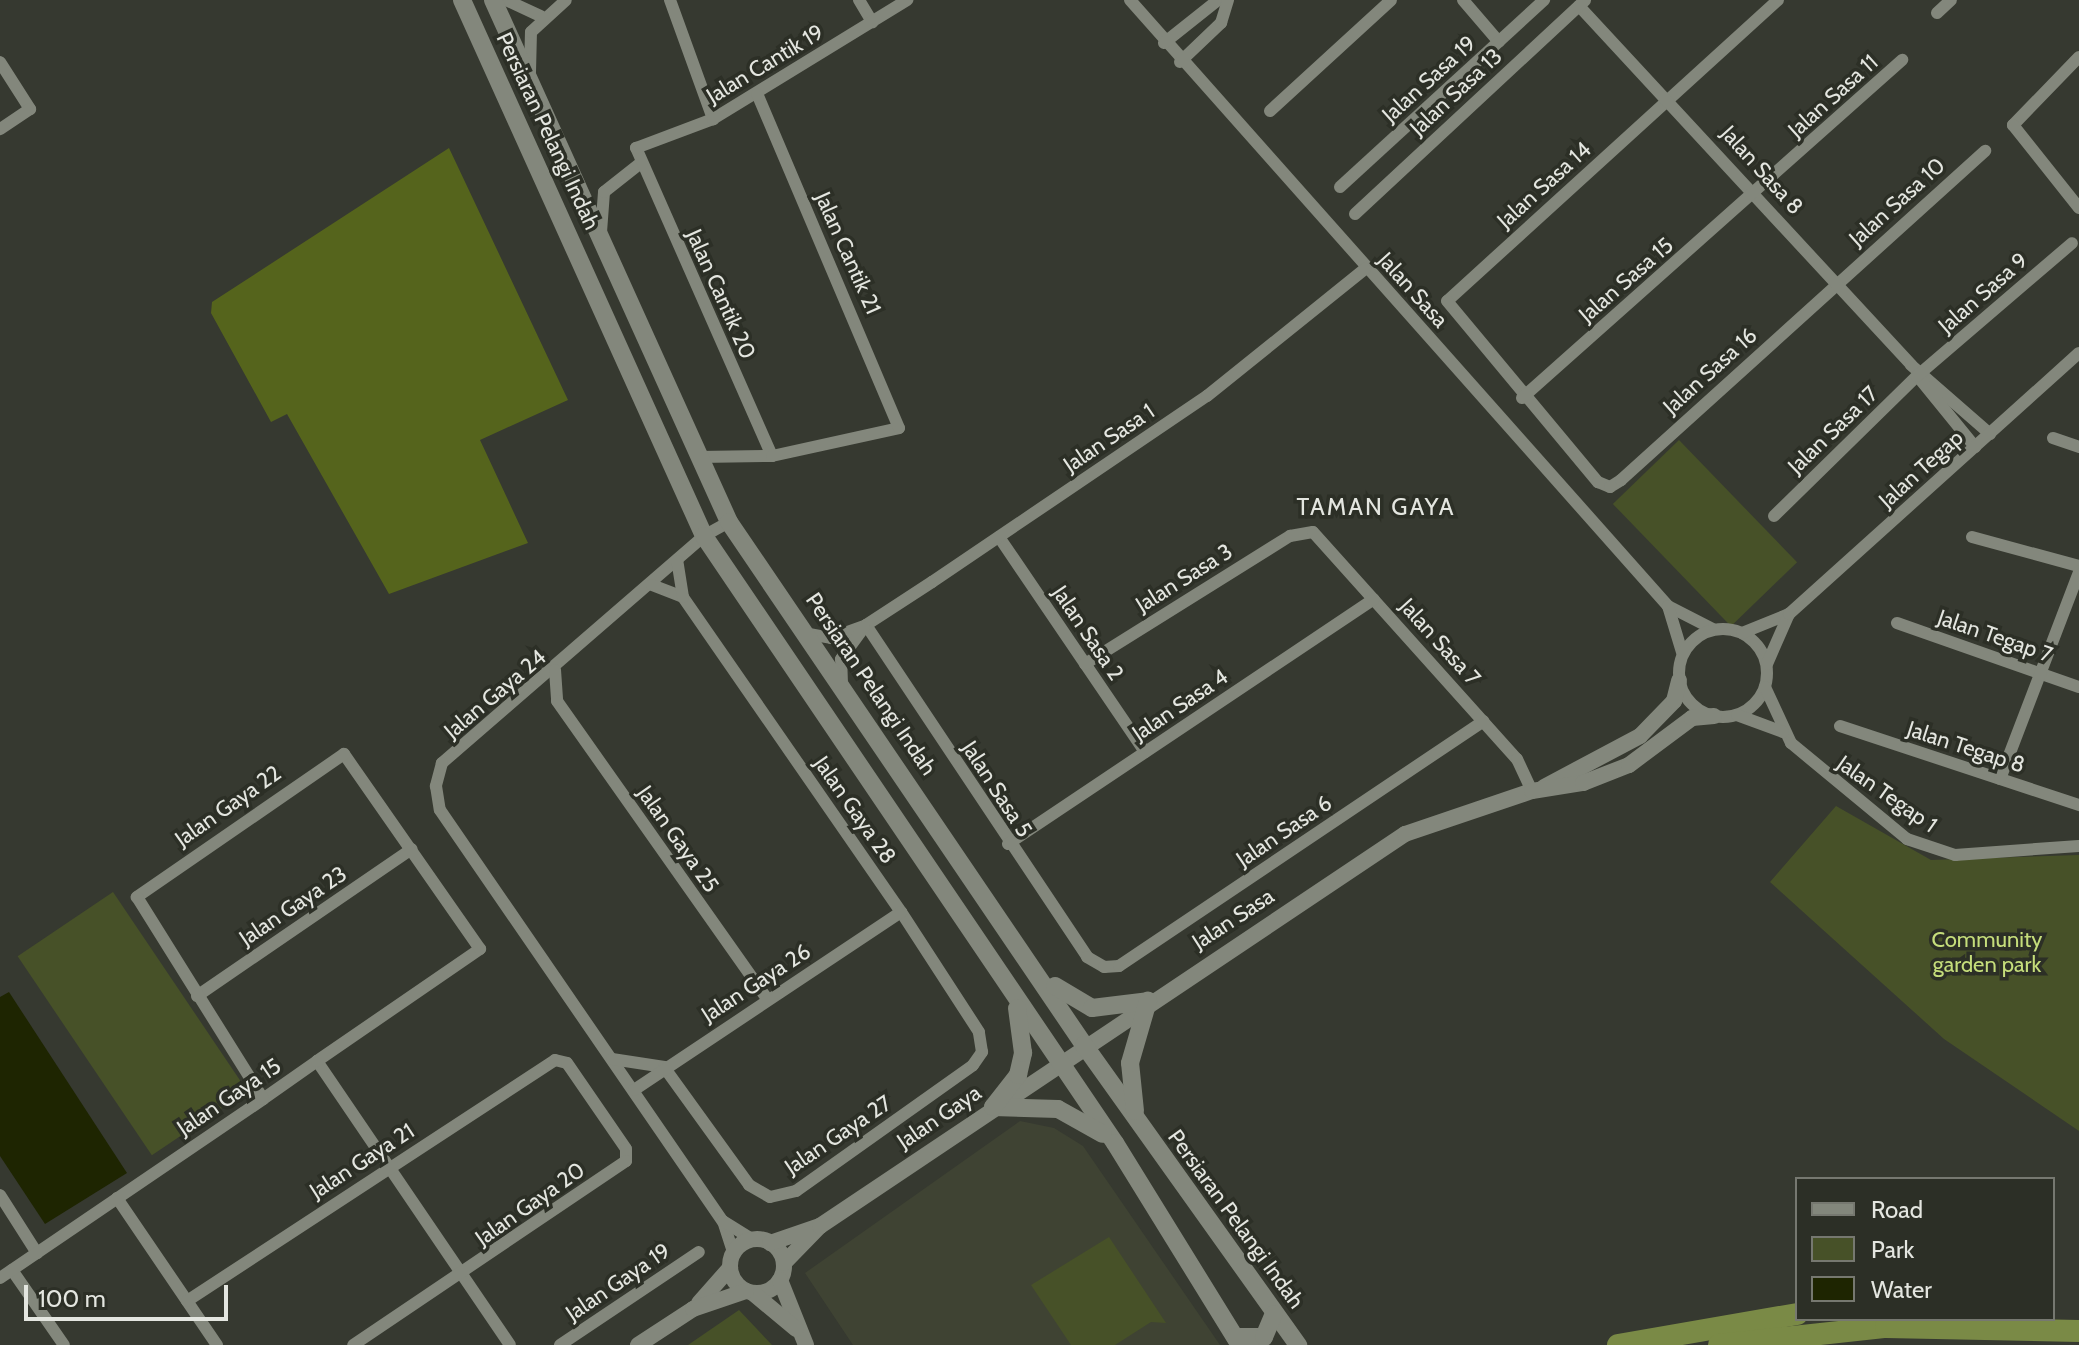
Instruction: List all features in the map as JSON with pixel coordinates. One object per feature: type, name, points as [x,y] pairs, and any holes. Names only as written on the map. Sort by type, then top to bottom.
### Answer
[{"type":"highway","points":[[1618,1345],[1795,1314]]},
{"type":"highway","points":[[2055,1316],[2079,1320]]},
{"type":"highway","points":[[1719,1345],[1886,1327],[2079,1331]]},
{"type":"main road","name":"Persiaran Pelangi Indah","points":[[462,0],[704,536],[1115,1143],[1238,1341]]},
{"type":"main road","name":"Persiaran Pelangi Indah","points":[[493,0],[729,522],[809,634],[1137,1122],[1298,1345]]},
{"type":"main road","points":[[1035,967],[1072,1002],[1119,1009],[1148,1001]]},
{"type":"main road","points":[[993,1107],[1018,1075],[1023,1053],[1013,992]]},
{"type":"main road","points":[[1137,1122],[1130,1063],[1148,1001]]},
{"type":"main road","points":[[993,1107],[1058,1109],[1115,1143]]},
{"type":"main road","points":[[1238,1341],[1264,1337],[1274,1314]]},
{"type":"street","points":[[506,0],[541,16]]},
{"type":"street","points":[[531,83],[528,42],[541,16],[566,0]]},
{"type":"street","points":[[670,0],[713,119]]},
{"type":"street","points":[[859,0],[872,22]]},
{"type":"street","name":"Jalan Cantik 19","points":[[636,148],[713,119],[907,0]]},
{"type":"street","name":"Jalan Sasa","points":[[1130,0],[1180,62],[1668,606],[1713,629]]},
{"type":"street","points":[[1164,43],[1218,0]]},
{"type":"street","points":[[1180,62],[1221,23],[1228,0]]},
{"type":"street","points":[[1270,111],[1391,0]]},
{"type":"street","points":[[1463,0],[1499,42]]},
{"type":"street","name":"Jalan Sasa 19","points":[[1340,187],[1544,0]]},
{"type":"street","name":"Jalan Sasa 14","points":[[1522,398],[1447,301],[1778,0]]},
{"type":"street","points":[[1937,13],[1951,0]]},
{"type":"street","name":"Jalan Sasa 8","points":[[1582,3],[1916,371],[1975,447]]},
{"type":"street","name":"Jalan Sasa 13","points":[[1355,214],[1582,3]]},
{"type":"street","points":[[2079,57],[2016,114],[2015,134],[2079,208]]},
{"type":"street","name":"Jalan Sasa 11","points":[[1756,193],[1902,60]]},
{"type":"street","points":[[0,62],[30,109],[0,129]]},
{"type":"street","name":"Jalan Cantik 21","points":[[757,94],[899,428],[772,456]]},
{"type":"street","name":"Jalan Cantik 20","points":[[636,148],[772,456]]},
{"type":"street","name":"Jalan Sasa 10","points":[[1836,283],[1985,151]]},
{"type":"street","points":[[601,235],[604,192],[642,162]]},
{"type":"street","name":"Jalan Sasa 15","points":[[1522,398],[1756,193]]},
{"type":"street","name":"Jalan Sasa 9","points":[[1916,371],[2072,243]]},
{"type":"street","name":"Jalan Sasa 1","points":[[809,634],[831,638],[866,625],[1207,396],[1365,269]]},
{"type":"street","name":"Jalan Sasa 16","points":[[1522,398],[1610,487],[1836,283]]},
{"type":"street","name":"Jalan Tegap","points":[[1742,633],[1789,614],[2079,353]]},
{"type":"street","name":"Jalan Sasa 8","points":[[1916,371],[1990,434]]},
{"type":"street","name":"Jalan Sasa 17","points":[[1774,516],[1916,371]]},
{"type":"street","points":[[2053,438],[2079,447]]},
{"type":"street","points":[[699,457],[772,456]]},
{"type":"street","name":"Jalan Gaya 24","points":[[729,522],[704,536],[531,691],[442,763],[436,786],[440,810],[723,1221],[732,1261]]},
{"type":"street","name":"Jalan Sasa 7","points":[[1306,531],[1321,538],[1517,759],[1538,789]]},
{"type":"street","name":"Jalan Sasa 3","points":[[1085,664],[1306,531]]},
{"type":"street","name":"Jalan Sasa 2","points":[[999,537],[1145,752]]},
{"type":"street","points":[[1972,537],[2079,566]]},
{"type":"street","name":"Jalan Gaya 28","points":[[677,561],[683,597],[901,912],[979,1032],[982,1052]]},
{"type":"street","points":[[2000,779],[2079,572]]},
{"type":"street","points":[[652,585],[683,597]]},
{"type":"street","name":"Jalan Sasa 4","points":[[1008,844],[1374,599]]},
{"type":"street","name":"Jalan Sasa","points":[[1668,606],[1682,655]]},
{"type":"street","name":"Jalan Tegap","points":[[1767,664],[1789,614]]},
{"type":"street","name":"Jalan Tegap 7","points":[[1897,623],[2079,687]]},
{"type":"street","name":"Jalan Sasa 1","points":[[842,684],[841,659],[866,625]]},
{"type":"street","name":"Jalan Sasa 5","points":[[866,625],[1008,844],[1087,957],[1104,967]]},
{"type":"street","points":[[1713,629],[1742,633],[1767,664],[1765,687],[1737,715],[1714,716],[1685,697],[1679,681],[1682,655],[1713,629]]},
{"type":"street","points":[[531,691],[557,701],[555,670]]},
{"type":"street","name":"Jalan Sasa","points":[[1084,1045],[1405,834],[1538,789],[1640,736],[1674,701],[1679,681]]},
{"type":"street","name":"Jalan Tegap 1","points":[[1765,687],[1783,732],[1829,781],[1933,851],[2079,846]]},
{"type":"street","name":"Jalan Gaya 25","points":[[557,701],[767,999]]},
{"type":"street","name":"Jalan Tegap 1","points":[[1737,715],[1783,732]]},
{"type":"street","name":"Jalan Sasa","points":[[1538,789],[1562,789],[1629,765],[1692,718],[1714,716]]},
{"type":"street","name":"Jalan Sasa 6","points":[[1104,967],[1119,966],[1483,721]]},
{"type":"street","name":"Jalan Tegap 8","points":[[1840,726],[2079,805]]},
{"type":"street","name":"Jalan Gaya 22","points":[[263,1099],[138,905],[138,894],[336,756],[350,758],[480,949]]},
{"type":"street","name":"Jalan Gaya 23","points":[[197,996],[412,849]]},
{"type":"street","name":"Jalan Gaya 26","points":[[634,1090],[664,1067],[901,912]]},
{"type":"street","name":"Jalan Gaya 15","points":[[0,1278],[480,949]]},
{"type":"street","name":"Jalan Gaya","points":[[782,1271],[820,1226],[1084,1045]]},
{"type":"street","name":"Jalan Gaya 27","points":[[664,1067],[749,1185],[770,1197],[796,1191],[973,1065],[982,1052]]},
{"type":"street","points":[[611,1059],[664,1067]]},
{"type":"street","name":"Jalan Gaya 21","points":[[187,1301],[388,1167],[562,1060]]},
{"type":"street","name":"Jalan Gaya 20","points":[[353,1345],[462,1275],[626,1161],[626,1149],[562,1060]]},
{"type":"street","points":[[317,1061],[510,1345]]},
{"type":"street","points":[[0,1195],[37,1253]]},
{"type":"street","points":[[117,1198],[217,1345]]},
{"type":"street","name":"Jalan Gaya 24","points":[[723,1221],[762,1242]]},
{"type":"street","name":"Jalan Gaya","points":[[732,1261],[762,1242],[820,1226]]},
{"type":"street","points":[[762,1242],[782,1271],[796,1329],[806,1345]]},
{"type":"street","name":"Jalan Gaya 19","points":[[560,1345],[699,1252]]},
{"type":"street","points":[[693,1309],[732,1261],[750,1292],[796,1329]]},
{"type":"street","points":[[12,1270],[64,1345]]},
{"type":"street","points":[[638,1345],[693,1309],[750,1292],[782,1271]]},
{"type":"shaded area","points":[[1020,1121],[1054,1128],[1083,1146],[1220,1345],[853,1345],[805,1273]]},
{"type":"green space","points":[[1679,440],[1797,562],[1731,626],[1613,504]]},
{"type":"green space","name":"Community garden park","points":[[1836,806],[1931,860],[2079,855],[2079,1131],[1944,1039],[1770,882]]},
{"type":"green space","points":[[113,892],[247,1091],[152,1155],[18,956]]},
{"type":"green space","points":[[1109,1237],[1166,1323],[1151,1322],[1115,1345],[1071,1345],[1031,1285]]},
{"type":"green space","points":[[739,1310],[772,1345],[688,1345]]},
{"type":"water","points":[[9,992],[127,1173],[45,1224],[0,1156],[0,997]]},
{"type":"building","points":[[449,148],[568,400],[480,440],[528,543],[389,594],[287,414],[271,422],[211,313],[212,302]]},
{"type":"district","name":"TAMAN GAYA","points":[[1376,507]]}]
